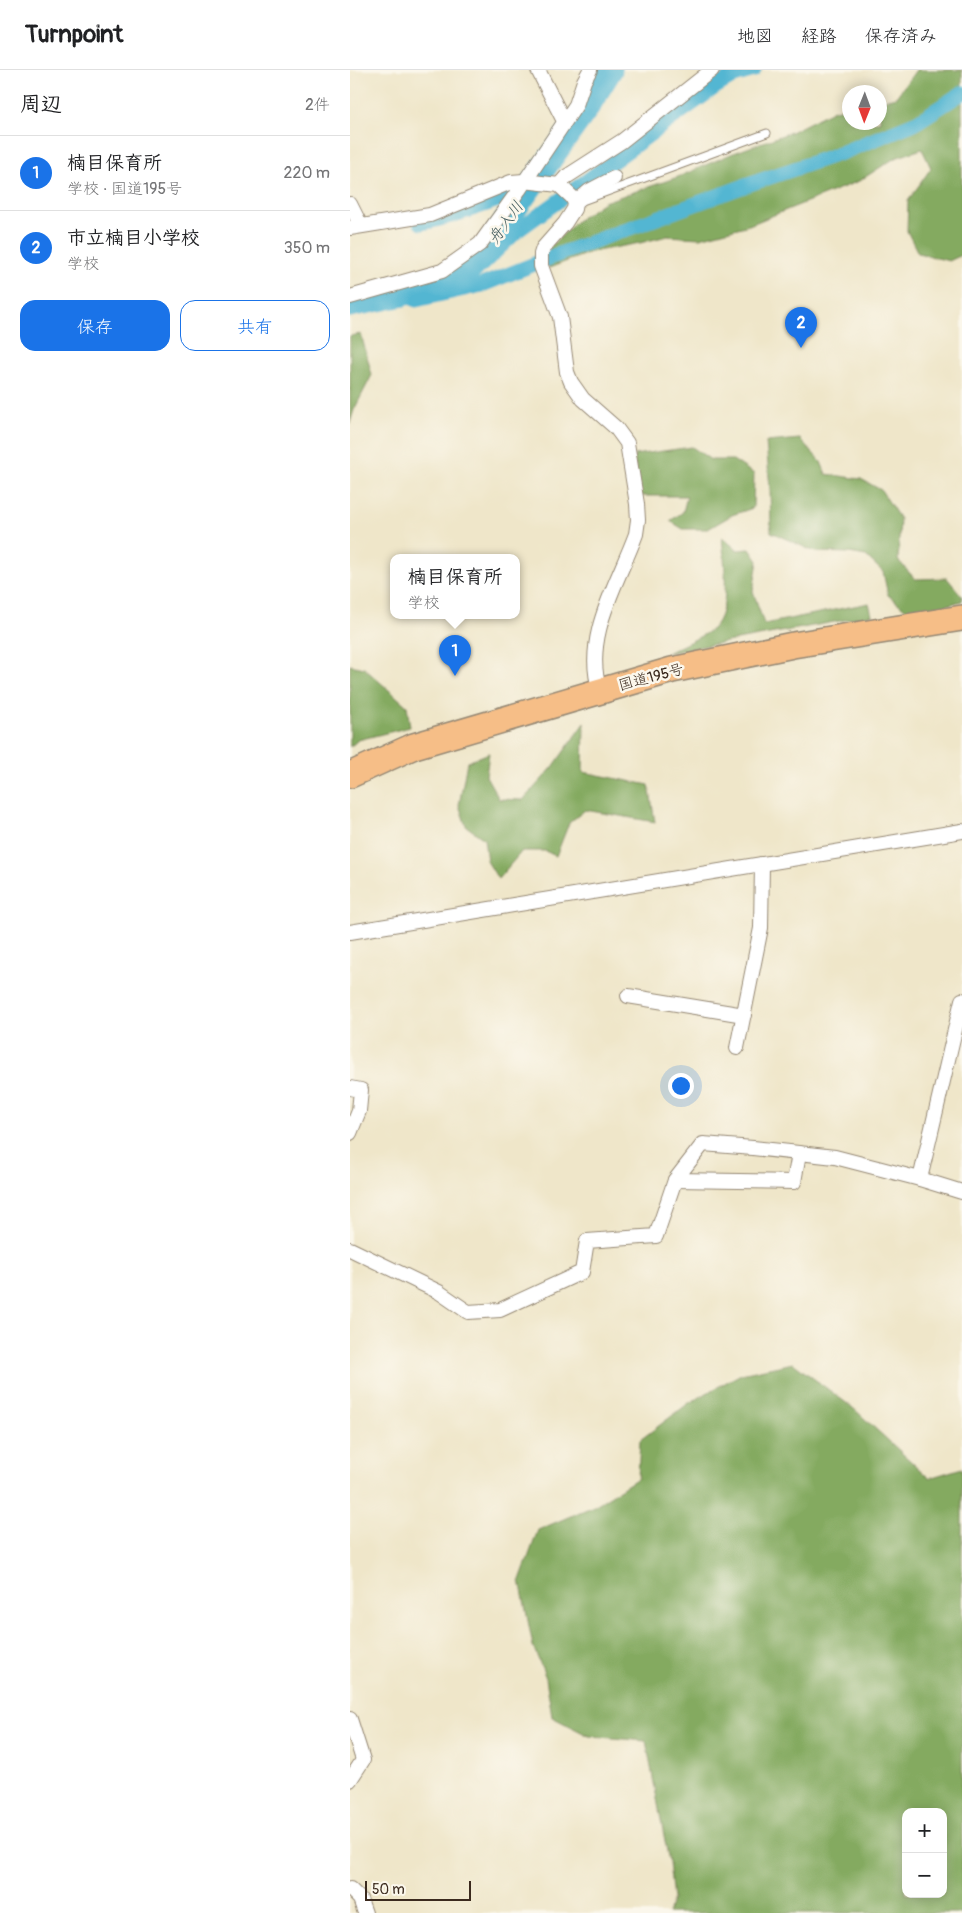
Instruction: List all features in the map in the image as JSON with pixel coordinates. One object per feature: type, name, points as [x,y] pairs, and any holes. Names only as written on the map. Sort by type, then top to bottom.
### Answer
[{"type":"highway","name":"国道195号","points":[[350,775],[414,746],[682,668],[793,645],[962,618]]},
{"type":"street","points":[[538,70],[564,121]]},
{"type":"street","points":[[350,297],[442,271],[480,244],[530,183],[564,121],[576,104],[590,70]]},
{"type":"street","points":[[561,185],[566,177],[622,141],[712,70]]},
{"type":"street","points":[[574,200],[614,178]]},
{"type":"street","points":[[350,204],[356,227],[430,215],[511,182],[561,185],[574,200],[574,209],[570,218],[548,242],[541,260],[560,317],[567,372],[576,391],[583,400],[616,428],[626,443],[638,520],[636,534],[601,621],[595,643],[595,677],[600,691]]},
{"type":"street","points":[[350,932],[962,832]]},
{"type":"street","points":[[737,1048],[761,928],[762,864]]},
{"type":"street","points":[[628,996],[744,1015]]},
{"type":"street","points":[[920,1179],[962,1000]]},
{"type":"street","points":[[350,1088],[361,1090],[359,1111],[350,1133]]},
{"type":"street","points":[[350,1249],[439,1292],[468,1312],[500,1310],[582,1272],[588,1241],[656,1236],[675,1180],[703,1144],[835,1157],[962,1192]]},
{"type":"street","points":[[675,1180],[794,1182],[799,1153]]},
{"type":"street","points":[[350,1719],[363,1760],[350,1780]]},
{"type":"street","points":[[350,1889],[360,1899],[365,1913]]},
{"type":"lane","points":[[574,200],[767,133]]},
{"type":"green space","points":[[916,70],[962,70],[962,255],[949,261],[918,253],[907,231],[908,201],[931,168],[922,149],[895,158],[859,181],[749,225],[700,238],[667,236],[591,252],[549,268],[550,247],[578,220],[604,202],[678,177],[731,154],[791,132],[834,110],[842,108],[842,130],[887,130],[887,99],[896,97]]},
{"type":"green space","points":[[361,334],[372,375],[354,410],[350,423],[350,336]]},
{"type":"green space","points":[[800,439],[821,462],[826,474],[861,479],[881,490],[900,519],[898,560],[915,579],[947,578],[962,596],[962,601],[922,612],[905,609],[888,595],[883,572],[866,556],[849,553],[815,552],[771,532],[766,442]]},
{"type":"green space","points":[[692,447],[711,460],[733,460],[754,474],[753,508],[732,515],[708,529],[683,529],[670,521],[683,512],[687,496],[638,496],[634,455]]},
{"type":"green space","points":[[722,537],[737,550],[750,549],[758,561],[753,591],[764,624],[869,603],[872,615],[667,653],[708,632],[718,621],[722,610],[725,585]]},
{"type":"green space","points":[[350,665],[364,668],[407,706],[410,727],[358,740],[350,747]]},
{"type":"green space","points":[[584,723],[583,772],[649,785],[655,822],[585,810],[569,823],[556,856],[545,851],[522,851],[498,879],[487,861],[484,839],[466,826],[459,805],[467,762],[489,753],[486,776],[499,799],[523,800],[553,767]]},
{"type":"green space","points":[[793,1363],[853,1408],[929,1478],[962,1468],[962,1913],[668,1913],[673,1899],[669,1862],[646,1741],[589,1736],[552,1717],[546,1678],[533,1646],[520,1580],[538,1530],[594,1506],[638,1478],[640,1440],[689,1403],[741,1374]]},
{"type":"waterway","name":"舟入川","points":[[350,305],[403,294],[412,284],[451,274],[478,260],[586,109],[610,70]]},
{"type":"waterway","points":[[433,286],[471,275],[517,231],[717,86],[734,76],[754,70]]},
{"type":"waterway","points":[[403,294],[416,300],[482,285],[562,253],[747,185],[841,153],[917,122],[962,93]]},
{"type":"waterway","points":[[421,223],[448,217],[528,191]]},
{"type":"place","name":"市立楠目小学校","points":[[801,348]]},
{"type":"place","name":"楠目保育所","points":[[455,676]]}]
